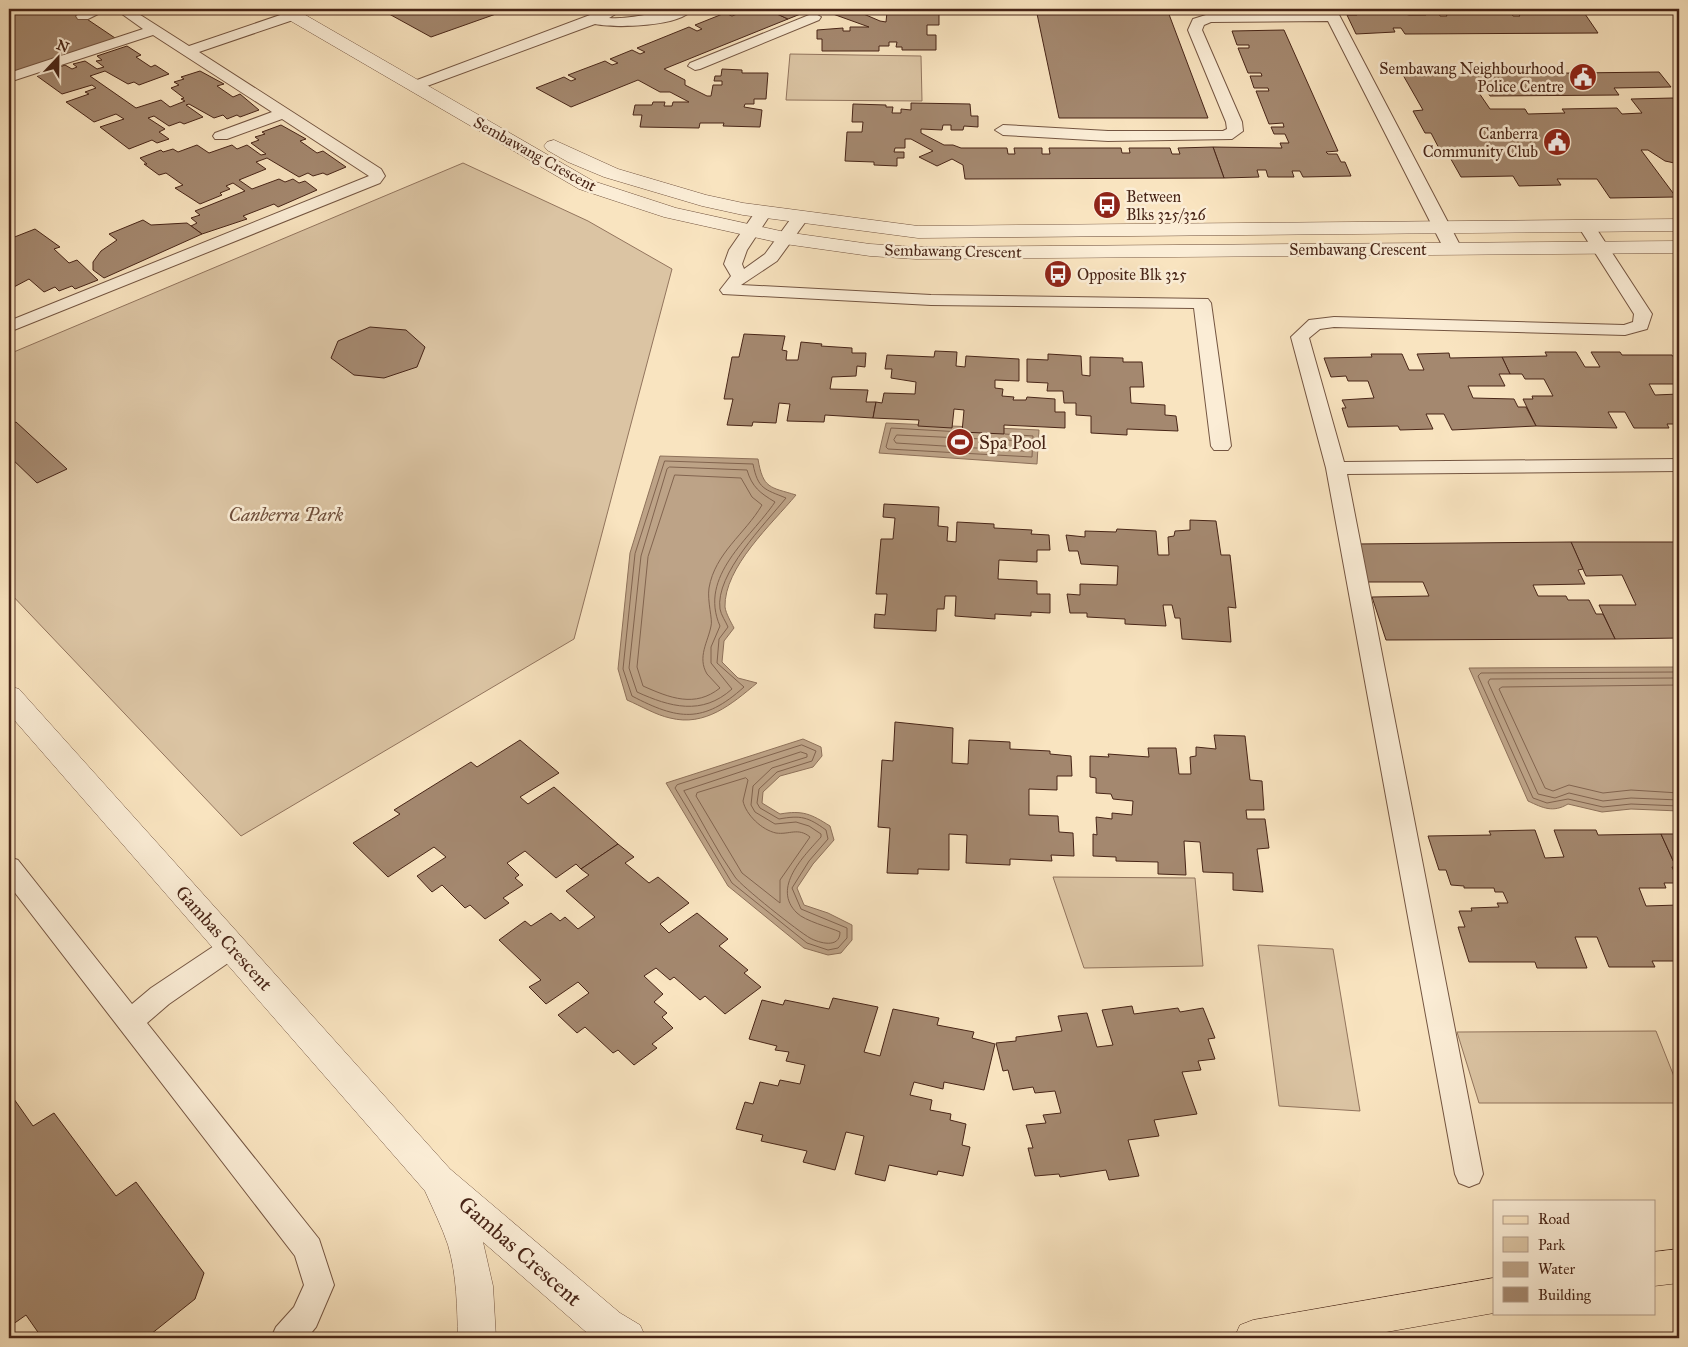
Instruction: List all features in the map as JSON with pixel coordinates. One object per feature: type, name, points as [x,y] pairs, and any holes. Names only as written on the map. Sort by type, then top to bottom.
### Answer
[{"type":"main road","points":[[1656,1269],[1679,1266]]},
{"type":"main road","points":[[1253,1338],[1493,1295]]},
{"type":"street","name":"Sembawang Crescent","points":[[315,9],[575,158],[611,174],[702,200],[764,212],[918,232],[1679,225]]},
{"type":"street","name":"Sembawang Crescent","points":[[288,12],[586,185],[671,213],[785,238],[870,250],[916,253],[1679,247]]},
{"type":"street","name":"Gambas Crescent","points":[[9,696],[437,1180],[607,1326],[627,1338]]},
{"type":"street","name":"Gambas Crescent","points":[[437,1180],[463,1236],[472,1270],[476,1309],[476,1338]]},
{"type":"lane","points":[[83,16],[101,9]]},
{"type":"lane","points":[[9,327],[113,280],[214,244],[374,180],[377,176],[375,172],[285,113],[122,9]]},
{"type":"lane","points":[[414,86],[594,20],[617,9]]},
{"type":"lane","points":[[594,20],[619,24],[638,23],[662,18],[686,9]]},
{"type":"lane","points":[[187,51],[288,12]]},
{"type":"lane","points":[[1003,130],[1108,136],[1226,136],[1235,131],[1234,122],[1190,30],[1198,22],[1209,18],[1331,13],[1453,249]]},
{"type":"lane","points":[[696,66],[784,25],[814,17]]},
{"type":"lane","points":[[9,78],[154,30]]},
{"type":"lane","points":[[221,136],[285,113]]},
{"type":"lane","points":[[738,275],[733,264],[738,250],[764,212]]},
{"type":"lane","points":[[801,217],[758,268],[738,275],[729,290],[931,300],[1202,302],[1221,446]]},
{"type":"lane","points":[[1470,1174],[1336,468],[1300,337],[1315,324],[1334,322],[1625,330],[1640,326],[1643,314],[1598,248],[1586,226]]},
{"type":"lane","points":[[192,239],[214,244]]},
{"type":"lane","points":[[1336,468],[1679,465]]},
{"type":"lane","points":[[9,868],[308,1249],[319,1285],[305,1316],[287,1338]]},
{"type":"lane","points":[[130,1021],[160,996],[232,947]]},
{"type":"green space","points":[[790,54],[921,56],[922,101],[786,100]]},
{"type":"green space","name":"Canberra Park","points":[[463,163],[588,221],[672,269],[574,639],[241,836],[9,592],[9,354]]},
{"type":"green space","points":[[1053,877],[1195,878],[1203,966],[1084,968]]},
{"type":"green space","points":[[1258,945],[1333,949],[1360,1111],[1279,1106]]},
{"type":"green space","points":[[1656,1031],[1679,1089],[1679,1103],[1479,1103],[1457,1032]]},
{"type":"water","name":"Spa Pool","points":[[886,423],[1039,430],[1037,464],[879,453]]},
{"type":"water","points":[[660,456],[758,459],[762,476],[769,485],[796,495],[751,547],[732,577],[727,592],[725,607],[734,628],[724,641],[722,662],[738,678],[757,683],[728,706],[717,712],[695,719],[683,720],[665,717],[627,700],[618,669],[630,553]]},
{"type":"water","points":[[1679,667],[1679,811],[1631,809],[1602,812],[1568,804],[1553,809],[1538,806],[1528,801],[1469,668]]},
{"type":"water","points":[[803,739],[821,747],[822,756],[813,767],[780,776],[763,792],[762,803],[780,814],[806,814],[830,826],[834,840],[813,864],[797,888],[804,905],[828,913],[852,925],[852,940],[841,953],[828,955],[804,948],[728,886],[666,783]]},
{"type":"building","points":[[9,9],[72,9],[118,40],[9,75]]},
{"type":"building","points":[[380,9],[510,9],[431,37]]},
{"type":"building","points":[[736,9],[766,9],[788,19],[664,69],[685,80],[685,85],[707,96],[711,96],[713,85],[722,85],[722,81],[714,81],[715,76],[721,76],[722,69],[742,70],[742,73],[768,73],[766,99],[754,99],[754,104],[745,104],[744,107],[762,110],[760,127],[723,126],[724,123],[700,123],[699,128],[640,127],[642,115],[633,115],[635,105],[652,105],[653,102],[665,102],[664,106],[672,106],[673,102],[689,102],[670,92],[660,92],[638,80],[571,107],[536,88],[564,77],[571,81],[576,79],[568,75],[605,61],[612,65],[618,63],[610,59],[632,50],[640,54],[645,52],[637,48],[689,27],[697,31],[702,29],[695,25],[725,13],[732,16],[737,14],[730,11]]},
{"type":"building","points":[[766,9],[813,9],[788,19]]},
{"type":"building","points":[[819,9],[860,9],[859,12],[886,22],[887,12],[895,12],[895,9],[939,9],[939,25],[927,25],[927,35],[936,35],[936,50],[902,50],[902,47],[896,47],[897,42],[889,42],[889,46],[879,46],[879,51],[822,51],[822,39],[817,39],[817,30],[843,28],[843,31],[850,31],[850,27],[869,27]]},
{"type":"building","points":[[1036,9],[1167,9],[1208,118],[1059,118]]},
{"type":"building","points":[[1343,9],[1399,9],[1401,13],[1409,15],[1426,15],[1424,11],[1438,11],[1440,16],[1447,16],[1444,11],[1510,11],[1513,16],[1520,16],[1516,11],[1527,11],[1526,9],[1581,9],[1582,11],[1572,11],[1574,14],[1585,14],[1598,33],[1405,34],[1401,28],[1393,28],[1395,32],[1356,34],[1347,15],[1357,15],[1356,12],[1345,12]]},
{"type":"building","points":[[1284,30],[1338,151],[1326,152],[1328,154],[1337,154],[1341,162],[1345,162],[1351,176],[1303,177],[1300,171],[1292,171],[1294,177],[1268,177],[1266,170],[1257,170],[1259,177],[1224,178],[1213,147],[1282,148],[1280,143],[1289,143],[1285,134],[1274,134],[1271,127],[1284,127],[1283,123],[1269,124],[1256,91],[1269,91],[1268,88],[1254,88],[1250,76],[1262,76],[1261,73],[1248,73],[1238,48],[1249,48],[1249,45],[1237,45],[1232,31]]},
{"type":"building","points":[[127,46],[141,55],[136,57],[151,67],[155,65],[169,74],[139,85],[134,82],[128,84],[105,71],[90,76],[136,108],[161,100],[170,107],[185,101],[181,99],[184,98],[171,88],[179,85],[174,82],[184,79],[181,77],[200,71],[224,84],[217,86],[233,97],[240,94],[259,110],[240,117],[237,115],[227,119],[223,115],[214,118],[189,104],[186,105],[203,117],[184,124],[180,122],[169,126],[154,116],[148,118],[165,129],[159,132],[169,139],[157,143],[152,140],[129,149],[100,127],[124,119],[116,114],[94,122],[66,102],[89,94],[85,92],[96,88],[92,85],[62,94],[37,76],[65,65],[72,69],[77,67],[73,64],[85,61],[97,69],[104,67],[96,61],[102,60],[97,56]]},
{"type":"building","name":"Canberra Community Club","points":[[1659,72],[1671,87],[1614,88],[1619,95],[1490,96],[1486,89],[1477,90],[1490,109],[1525,109],[1528,114],[1565,113],[1562,109],[1617,108],[1622,114],[1642,113],[1631,99],[1673,98],[1679,107],[1679,164],[1665,161],[1648,150],[1641,150],[1676,197],[1610,198],[1597,179],[1557,179],[1561,185],[1519,186],[1513,176],[1461,177],[1448,154],[1442,154],[1431,133],[1425,133],[1413,111],[1423,110],[1403,75]]},
{"type":"building","points":[[911,103],[970,104],[971,116],[978,116],[978,127],[964,126],[963,130],[951,130],[951,125],[943,125],[942,130],[921,129],[921,133],[944,145],[953,145],[961,148],[1007,148],[1008,154],[1015,154],[1014,148],[1042,148],[1042,154],[1050,154],[1049,148],[1121,148],[1122,153],[1130,153],[1129,148],[1170,148],[1172,154],[1180,154],[1178,148],[1213,147],[1224,178],[965,179],[963,165],[952,159],[937,166],[919,157],[933,151],[911,139],[905,139],[905,148],[895,148],[894,152],[904,152],[904,158],[897,158],[897,166],[874,165],[874,162],[845,161],[847,132],[862,132],[863,122],[852,122],[853,104],[886,105],[886,107],[893,107],[892,113],[901,113],[901,109],[911,110]]},
{"type":"building","points":[[281,125],[306,139],[300,141],[317,153],[323,151],[346,167],[327,175],[323,173],[313,176],[308,173],[299,177],[267,158],[256,162],[266,169],[239,180],[252,189],[279,179],[285,182],[293,179],[299,183],[305,181],[317,190],[278,207],[274,204],[243,216],[247,219],[202,234],[191,226],[197,223],[191,218],[200,215],[195,211],[245,191],[233,183],[226,186],[230,189],[220,193],[222,195],[200,204],[175,188],[183,185],[166,173],[159,175],[144,164],[147,164],[140,158],[161,150],[163,152],[173,149],[178,152],[197,145],[209,153],[232,145],[237,149],[247,145],[261,155],[266,154],[251,143],[259,140],[255,137],[265,134],[262,132]]},
{"type":"building","points":[[143,220],[151,225],[187,223],[202,234],[104,278],[93,270],[93,262],[101,251],[117,240],[109,234]]},
{"type":"building","points":[[35,229],[60,247],[54,249],[69,263],[77,260],[98,280],[75,289],[72,286],[59,291],[55,287],[44,292],[29,279],[12,288],[9,285],[9,266],[12,264],[9,261],[9,242],[15,240],[12,238]]},
{"type":"building","points":[[370,327],[406,330],[425,347],[417,367],[384,378],[354,375],[331,358],[338,341]]},
{"type":"building","points":[[744,334],[785,336],[782,350],[787,351],[786,360],[798,360],[801,342],[822,344],[821,346],[852,348],[852,353],[866,353],[865,367],[857,366],[856,376],[832,377],[830,389],[868,390],[866,402],[876,402],[873,418],[825,415],[824,422],[787,421],[790,404],[779,403],[776,423],[753,422],[752,426],[727,425],[733,399],[724,399],[732,357],[739,357]]},
{"type":"building","points":[[935,351],[957,352],[956,366],[965,367],[966,356],[1019,359],[1019,381],[995,380],[995,388],[1003,389],[1002,396],[1014,397],[1013,400],[1026,400],[1027,397],[1055,399],[1055,412],[1065,412],[1065,428],[1004,425],[1004,434],[962,432],[964,410],[954,409],[952,428],[918,426],[919,420],[873,418],[876,402],[882,403],[884,393],[915,394],[916,382],[891,378],[892,369],[885,369],[887,355],[934,357]]},
{"type":"building","points":[[1545,352],[1576,352],[1585,367],[1600,367],[1591,352],[1620,352],[1622,355],[1672,355],[1679,366],[1679,372],[1677,372],[1679,384],[1649,384],[1655,395],[1679,394],[1679,424],[1667,424],[1669,428],[1634,428],[1625,412],[1608,412],[1617,428],[1536,426],[1523,399],[1533,399],[1532,396],[1553,396],[1544,379],[1525,379],[1522,374],[1510,374],[1502,357],[1547,356]]},
{"type":"building","points":[[1449,353],[1450,358],[1502,357],[1510,374],[1499,374],[1505,386],[1468,386],[1473,398],[1514,399],[1518,407],[1526,407],[1536,426],[1452,430],[1444,414],[1426,414],[1433,429],[1400,430],[1398,426],[1348,427],[1342,408],[1346,408],[1342,400],[1374,398],[1368,381],[1348,381],[1346,376],[1331,377],[1324,358],[1372,357],[1371,354],[1402,354],[1409,370],[1424,370],[1417,354]]},
{"type":"building","points":[[1048,354],[1081,356],[1082,375],[1090,376],[1090,357],[1123,358],[1123,362],[1142,362],[1144,387],[1130,387],[1131,403],[1165,405],[1165,415],[1176,416],[1178,431],[1127,429],[1127,435],[1091,433],[1091,416],[1076,415],[1076,403],[1064,403],[1063,391],[1047,391],[1048,383],[1027,382],[1027,359],[1048,360]]},
{"type":"building","points":[[16,422],[67,469],[37,483],[9,456],[9,425]]},
{"type":"building","points":[[884,504],[939,507],[938,526],[948,527],[947,541],[956,542],[957,522],[994,524],[994,528],[1032,530],[1031,534],[1049,535],[1050,550],[1037,550],[1037,562],[999,560],[998,579],[1037,581],[1037,594],[1050,594],[1050,613],[1031,612],[1031,616],[995,614],[995,619],[955,616],[956,596],[945,596],[944,609],[937,609],[936,631],[874,628],[875,614],[885,615],[887,594],[876,594],[881,539],[893,539],[895,518],[883,517]]},
{"type":"building","points":[[1190,520],[1216,521],[1221,555],[1230,555],[1236,608],[1228,607],[1231,642],[1182,639],[1180,618],[1175,618],[1172,605],[1163,605],[1166,626],[1125,624],[1125,619],[1087,617],[1087,613],[1070,613],[1067,594],[1080,595],[1080,584],[1117,585],[1118,566],[1081,564],[1078,551],[1069,551],[1066,535],[1085,537],[1085,531],[1116,532],[1117,529],[1156,531],[1158,555],[1169,555],[1168,537],[1174,536],[1175,531],[1190,530]]},
{"type":"building","points":[[1571,542],[1679,542],[1679,638],[1615,639],[1599,605],[1636,605],[1622,575],[1586,576]]},
{"type":"building","points":[[1571,542],[1583,569],[1578,570],[1585,584],[1533,585],[1538,596],[1566,596],[1568,600],[1589,600],[1596,614],[1603,614],[1615,639],[1386,640],[1372,597],[1429,596],[1423,582],[1368,582],[1355,544]]},
{"type":"building","points":[[895,722],[953,728],[952,763],[968,764],[969,740],[1010,742],[1010,749],[1050,751],[1050,754],[1071,756],[1072,776],[1057,776],[1057,790],[1029,789],[1029,815],[1058,816],[1059,832],[1073,833],[1074,856],[1051,855],[1052,861],[1010,859],[1010,865],[966,863],[967,835],[949,834],[949,870],[918,869],[918,874],[887,873],[890,828],[878,827],[882,760],[893,761]]},
{"type":"building","points":[[1214,735],[1245,736],[1250,780],[1262,781],[1264,810],[1246,810],[1247,819],[1265,819],[1269,848],[1257,849],[1263,892],[1233,890],[1233,873],[1203,872],[1200,842],[1184,841],[1186,875],[1158,874],[1158,862],[1116,861],[1116,857],[1093,856],[1093,834],[1097,835],[1096,817],[1112,819],[1112,813],[1132,815],[1133,801],[1113,799],[1111,794],[1096,793],[1096,778],[1090,777],[1090,756],[1109,757],[1108,754],[1149,757],[1148,748],[1176,748],[1179,774],[1191,774],[1190,757],[1196,756],[1196,747],[1216,749]]},
{"type":"building","points":[[520,740],[559,773],[520,797],[528,804],[554,787],[618,844],[581,869],[576,864],[556,878],[525,851],[507,863],[519,875],[515,878],[523,885],[503,898],[509,903],[485,919],[470,905],[465,908],[442,885],[432,892],[417,876],[446,857],[434,847],[388,877],[353,843],[400,814],[394,810],[471,762],[477,767]]},
{"type":"building","points":[[1535,830],[1545,858],[1564,857],[1554,830],[1596,830],[1598,835],[1661,834],[1676,867],[1672,867],[1679,883],[1664,883],[1666,888],[1639,888],[1646,906],[1678,905],[1679,961],[1652,961],[1655,967],[1609,967],[1597,937],[1575,937],[1587,968],[1537,968],[1535,962],[1469,962],[1458,927],[1465,927],[1459,911],[1472,911],[1471,908],[1499,907],[1497,903],[1508,903],[1503,892],[1495,892],[1494,888],[1464,888],[1464,886],[1451,885],[1446,870],[1439,870],[1428,836],[1491,835],[1489,831]]},
{"type":"building","points":[[1661,834],[1679,834],[1679,867],[1676,867]]},
{"type":"building","points":[[618,844],[634,857],[625,863],[649,883],[658,877],[689,903],[660,924],[669,933],[697,913],[728,939],[719,946],[748,970],[744,973],[761,987],[725,1014],[705,996],[700,1000],[674,977],[670,980],[656,968],[644,976],[663,994],[654,1002],[667,1013],[662,1017],[673,1028],[652,1044],[657,1048],[634,1065],[618,1050],[613,1053],[585,1027],[577,1033],[558,1015],[589,993],[578,982],[546,1004],[529,987],[541,980],[499,940],[525,921],[531,926],[551,913],[560,921],[565,917],[578,929],[595,917],[566,891],[589,875],[581,869]]},
{"type":"building","points":[[833,998],[878,1007],[864,1052],[880,1056],[893,1009],[939,1018],[937,1025],[974,1032],[972,1038],[995,1044],[984,1090],[944,1082],[943,1089],[914,1082],[910,1095],[932,1100],[930,1110],[951,1114],[950,1120],[966,1124],[962,1145],[970,1147],[963,1176],[938,1171],[937,1175],[889,1165],[885,1181],[855,1174],[864,1136],[846,1132],[835,1170],[803,1162],[807,1151],[761,1141],[763,1135],[736,1129],[745,1102],[753,1104],[760,1082],[778,1086],[780,1080],[800,1084],[805,1065],[786,1061],[789,1052],[775,1050],[777,1046],[749,1039],[762,1000],[783,1005],[785,1000],[829,1009]]},
{"type":"building","points":[[1132,1006],[1134,1014],[1178,1008],[1180,1012],[1203,1008],[1215,1038],[1208,1039],[1215,1059],[1198,1061],[1201,1070],[1182,1072],[1197,1114],[1154,1120],[1159,1136],[1128,1140],[1139,1176],[1109,1180],[1106,1170],[1060,1177],[1059,1174],[1035,1176],[1028,1148],[1033,1148],[1026,1125],[1046,1123],[1043,1115],[1061,1113],[1055,1091],[1035,1093],[1033,1087],[1013,1090],[1008,1070],[1003,1071],[996,1043],[1016,1041],[1016,1037],[1062,1031],[1058,1016],[1087,1013],[1097,1047],[1113,1045],[1102,1010]]},
{"type":"building","points":[[9,1092],[33,1126],[54,1113],[116,1196],[136,1182],[204,1273],[195,1299],[146,1338],[42,1338],[26,1315],[9,1327]]},
{"type":"place","name":"Sembawang Neighbourhood Police Centre","points":[[1583,77]]},
{"type":"place","name":"Canberra Community Club","points":[[1557,142]]},
{"type":"place","name":"Between Blks 325/326","points":[[1107,205]]},
{"type":"place","name":"Opposite Blk 325","points":[[1058,274]]},
{"type":"place","name":"Spa Pool","points":[[960,442]]}]
